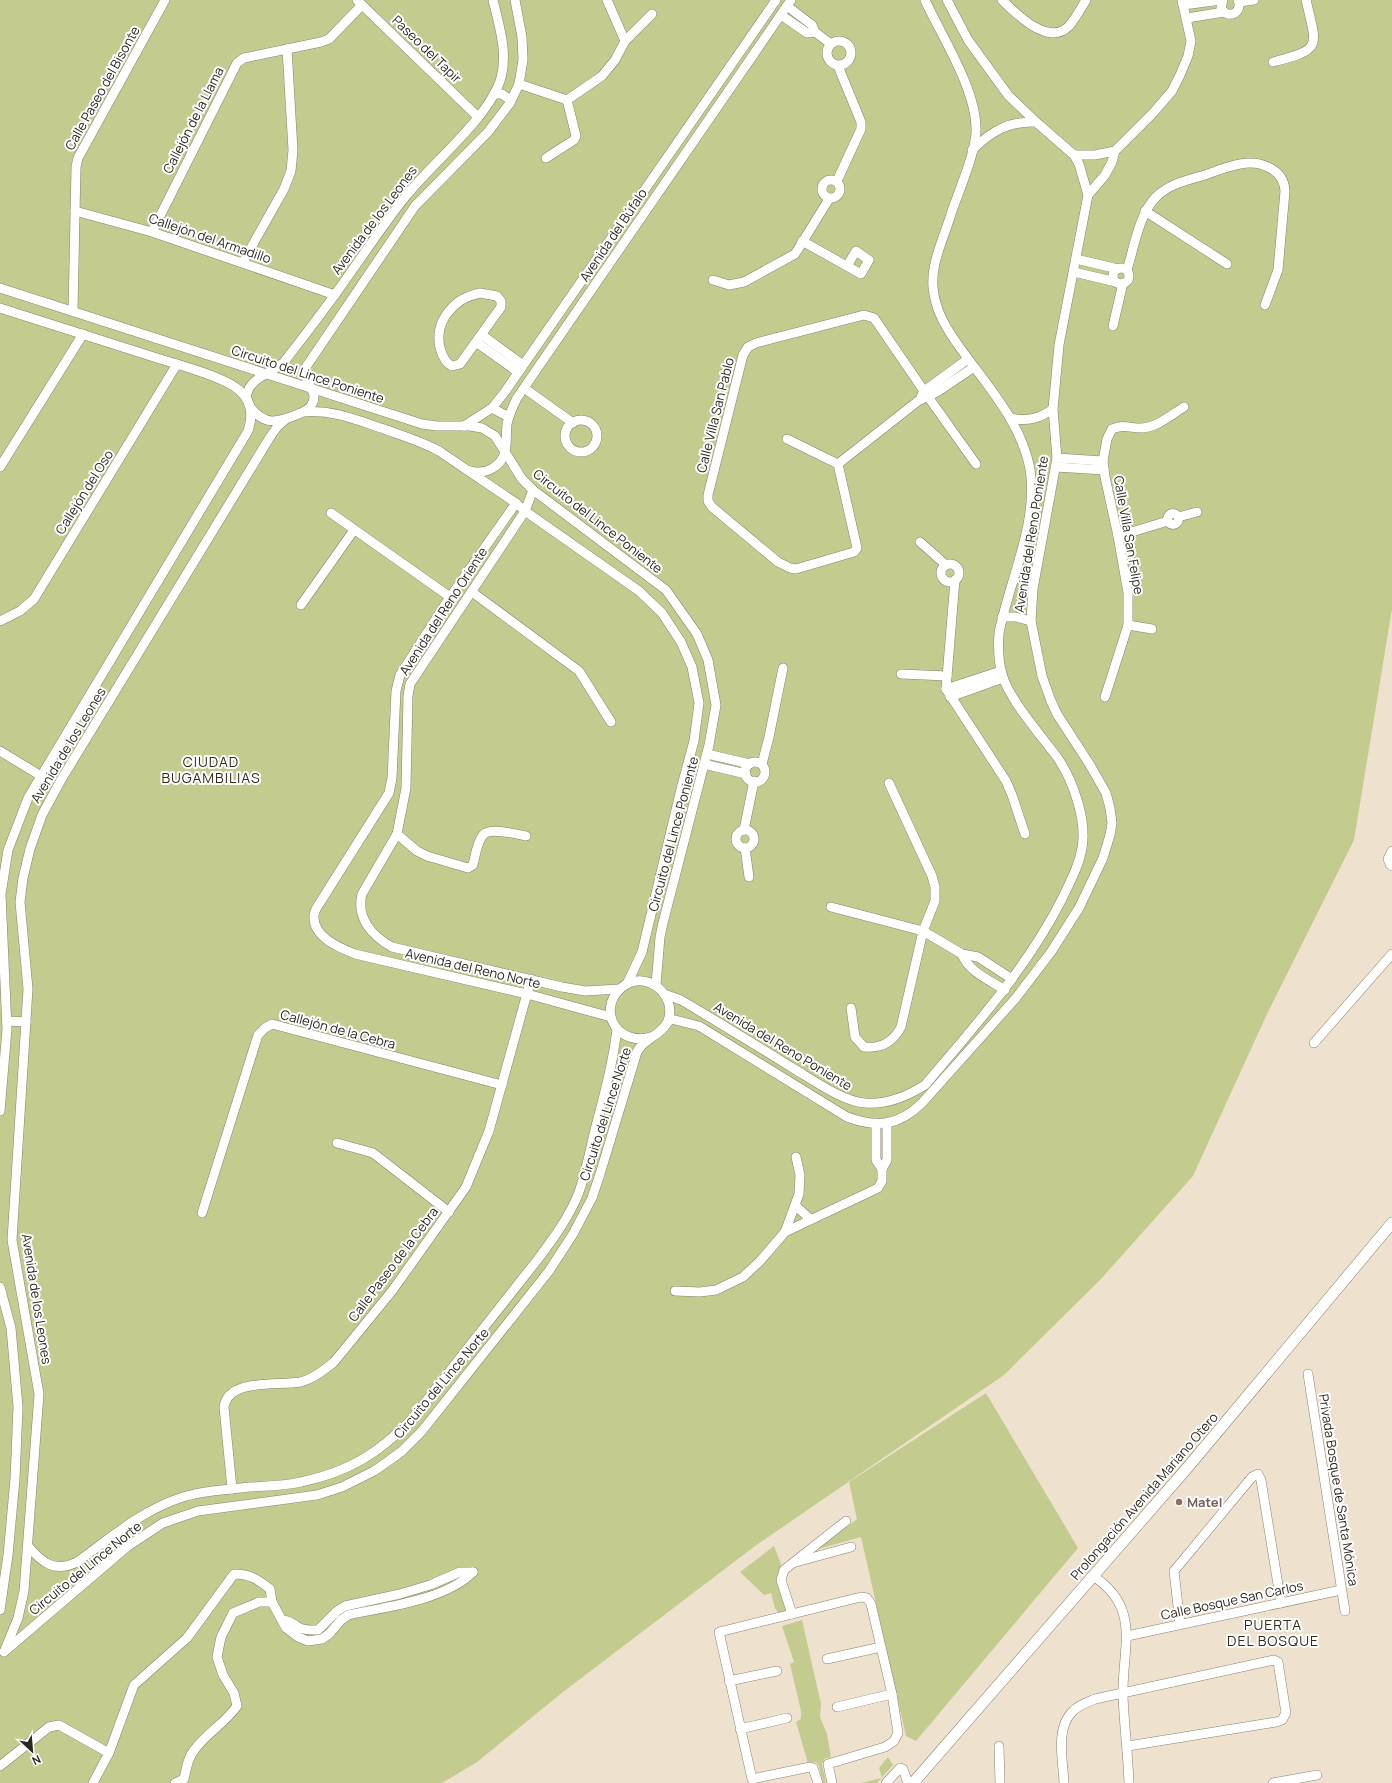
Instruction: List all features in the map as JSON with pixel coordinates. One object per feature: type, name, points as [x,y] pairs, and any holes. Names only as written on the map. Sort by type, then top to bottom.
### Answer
[{"type":"street","name":"Calle Paseo del Bisonte","points":[[73,311],[76,167],[78,158],[165,0]]},
{"type":"street","name":"Avenida de los Leones","points":[[246,397],[251,383],[258,377],[266,374],[284,362],[335,296],[399,204],[418,180],[478,117],[494,94],[501,77],[504,57],[493,0]]},
{"type":"street","name":"Avenida de los Leones","points":[[303,412],[313,403],[314,396],[305,376],[306,367],[415,206],[488,132],[510,103],[519,84],[524,48],[515,0]]},
{"type":"street","points":[[606,0],[625,41]]},
{"type":"street","name":"Avenida del Búfalo","points":[[464,426],[492,408],[521,369],[776,0]]},
{"type":"street","name":"Avenida del Reno Poniente","points":[[664,994],[681,1000],[823,1086],[850,1100],[864,1103],[894,1100],[908,1096],[925,1085],[1005,990],[1049,924],[1074,875],[1082,847],[1080,812],[1067,774],[1014,700],[1002,674],[998,646],[1002,617],[1028,521],[1031,501],[1030,470],[1020,434],[1011,418],[950,335],[941,319],[933,289],[935,264],[972,151],[977,131],[974,108],[963,78],[925,0]]},
{"type":"street","name":"Avenida del Reno Poniente","points":[[667,1023],[671,1019],[699,1026],[847,1117],[858,1121],[876,1123],[888,1123],[899,1120],[912,1113],[922,1103],[1015,999],[1042,964],[1067,929],[1103,858],[1110,835],[1110,808],[1106,793],[1057,714],[1051,701],[1042,676],[1031,621],[1033,589],[1056,462],[1054,408],[1058,345],[1074,272],[1088,195],[1079,164],[1074,155],[1008,95],[968,40],[947,0]]},
{"type":"street","points":[[1002,0],[1031,26],[1045,31],[1059,32],[1069,26],[1086,0]]},
{"type":"street","points":[[1088,195],[1105,175],[1116,151],[1172,91],[1188,56],[1191,41],[1183,3],[1222,0],[1221,8],[1224,12]]},
{"type":"street","points":[[1186,18],[1224,12],[1229,14],[1237,12],[1240,8],[1239,1],[1254,0]]},
{"type":"street","points":[[1273,62],[1301,54],[1311,46],[1315,38],[1306,0]]},
{"type":"street","name":"Callejón de la Llama","points":[[152,232],[237,63],[244,58],[329,39],[360,3]]},
{"type":"street","name":"Paseo del Tapir","points":[[360,3],[478,117]]},
{"type":"street","points":[[789,3],[812,25],[815,32],[831,44]]},
{"type":"street","name":"Avenida del Búfalo","points":[[505,452],[509,417],[517,398],[789,3]]},
{"type":"street","points":[[567,100],[602,76],[615,60],[625,41],[652,14]]},
{"type":"street","points":[[781,15],[807,33],[815,32]]},
{"type":"street","points":[[837,181],[861,129],[861,122],[838,66],[833,64],[827,56],[827,51],[831,44],[838,41],[843,41],[851,48],[850,58],[847,63],[838,66]]},
{"type":"street","points":[[243,262],[284,189],[292,171],[293,150],[287,49]]},
{"type":"street","points":[[519,84],[567,100]]},
{"type":"street","points":[[494,94],[502,94],[509,99],[510,103]]},
{"type":"street","points":[[546,158],[574,140],[576,136],[567,100]]},
{"type":"street","points":[[972,151],[994,132],[1005,126],[1016,122],[1036,122]]},
{"type":"street","points":[[1074,155],[1095,155],[1116,151]]},
{"type":"street","points":[[1113,326],[1120,283],[1114,275],[1122,270],[1145,211],[1154,199],[1165,189],[1177,184],[1241,164],[1256,164],[1272,168],[1280,175],[1284,183],[1285,191],[1278,270],[1265,305]]},
{"type":"street","points":[[828,180],[837,181],[840,184],[840,193],[833,199],[829,198],[822,192],[824,183],[828,180]]},
{"type":"street","points":[[645,190],[655,197]]},
{"type":"street","points":[[713,280],[729,285],[744,282],[795,254],[829,198]]},
{"type":"street","name":"Callejón del Armadillo","points":[[75,210],[152,232],[243,262],[335,296]]},
{"type":"street","points":[[1145,211],[1227,264]]},
{"type":"street","points":[[802,241],[847,266]]},
{"type":"street","points":[[1074,272],[1120,283],[1128,279],[1129,273],[1076,258]]},
{"type":"street","name":"Circuito del Lince Poniente","points":[[0,288],[422,424],[482,428],[495,436],[522,479],[533,490],[666,590],[683,612],[697,634],[708,660],[716,705],[707,754],[662,930],[656,986]]},
{"type":"street","points":[[486,293],[497,296],[502,304],[482,335],[460,364],[452,366],[447,362],[442,352],[439,340],[440,326],[449,311],[461,300],[474,294],[486,293]]},
{"type":"street","points":[[0,308],[177,364],[231,384],[246,397],[251,408],[266,420],[276,421],[286,419],[303,412]]},
{"type":"street","name":"Calle Villa San Pablo","points":[[838,464],[857,548],[854,552],[802,568],[790,568],[778,562],[712,507],[708,501],[708,495],[743,355],[748,347],[756,343],[859,315],[868,315],[874,318],[926,394]]},
{"type":"street","points":[[0,467],[83,334]]},
{"type":"street","points":[[482,335],[521,369]]},
{"type":"street","points":[[476,342],[521,369]]},
{"type":"street","points":[[786,439],[838,464],[918,401],[968,359]]},
{"type":"street","name":"Callejón del Oso","points":[[0,621],[20,611],[34,598],[177,364]]},
{"type":"street","points":[[926,394],[974,367]]},
{"type":"street","points":[[524,388],[573,423]]},
{"type":"street","points":[[926,394],[976,464]]},
{"type":"street","name":"Calle Villa San Felipe","points":[[1105,697],[1128,625],[1128,593],[1103,465],[1107,439],[1112,429],[1122,425],[1142,428],[1156,424],[1184,407]]},
{"type":"street","name":"Avenida de los Leones","points":[[0,1111],[7,1021],[1,894],[8,850],[28,798],[248,431],[251,423],[251,408]]},
{"type":"street","points":[[492,408],[509,417]]},
{"type":"street","points":[[1011,418],[1033,419],[1040,417],[1054,408]]},
{"type":"street","name":"Circuito del Lince Poniente","points":[[303,412],[326,411],[342,415],[425,443],[516,503],[525,511],[639,591],[662,613],[681,642],[692,666],[699,703],[694,741],[642,952],[623,986]]},
{"type":"street","name":"Avenida de los Leones","points":[[2,1654],[18,1618],[24,1591],[39,1394],[12,1240],[28,989],[20,902],[23,878],[30,849],[42,815],[60,780],[266,444],[277,427],[286,419]]},
{"type":"street","points":[[465,468],[479,472],[489,470],[500,461],[505,452]]},
{"type":"street","name":"Calle Villa San Felipe","points":[[1056,462],[1103,465]]},
{"type":"street","name":"Avenida del Reno Oriente","points":[[392,947],[372,934],[362,916],[360,903],[362,894],[397,834],[406,788],[408,696],[410,684],[525,511],[533,490]]},
{"type":"street","name":"Avenida del Reno Oriente","points":[[329,942],[315,921],[315,912],[389,793],[392,778],[396,691],[403,668],[450,597],[516,503]]},
{"type":"street","points":[[1118,536],[1168,521],[1168,517],[1171,514],[1175,514],[1178,517],[1197,512]]},
{"type":"street","points":[[331,513],[450,597]]},
{"type":"street","points":[[301,605],[354,530]]},
{"type":"street","points":[[920,542],[946,565],[951,564],[958,568],[947,676],[948,693],[1006,781],[1025,834]]},
{"type":"street","points":[[472,592],[579,671],[611,722]]},
{"type":"street","points":[[1002,617],[1016,617],[1031,621]]},
{"type":"street","points":[[1128,625],[1152,629]]},
{"type":"street","points":[[750,764],[746,768],[746,774],[749,779],[754,781],[761,780],[764,776],[765,770],[762,764],[782,668]]},
{"type":"street","points":[[901,674],[947,676]]},
{"type":"street","points":[[948,693],[1002,674]]},
{"type":"street","points":[[0,751],[41,776]]},
{"type":"street","points":[[707,754],[750,764],[757,762],[762,764]]},
{"type":"street","points":[[704,764],[746,774]]},
{"type":"street","points":[[750,877],[746,848],[738,845],[736,838],[738,833],[744,830],[754,781]]},
{"type":"street","points":[[851,1008],[855,1037],[864,1048],[883,1045],[895,1037],[901,1026],[923,931],[935,901],[935,887],[932,876],[889,782]]},
{"type":"street","points":[[397,834],[417,851],[427,856],[468,868],[473,866],[482,836],[486,832],[510,833],[526,836]]},
{"type":"street","points":[[1392,851],[1388,859],[1392,866]]},
{"type":"street","points":[[831,907],[923,931],[962,954],[978,957],[1012,979]]},
{"type":"street","name":"Avenida del Reno Norte","points":[[329,942],[355,954],[527,994],[611,1017]]},
{"type":"street","name":"Avenida del Reno Norte","points":[[392,947],[585,991],[623,986]]},
{"type":"street","points":[[405,965],[408,951]]},
{"type":"street","points":[[962,954],[970,967],[1005,990]]},
{"type":"street","points":[[1314,1043],[1392,954]]},
{"type":"street","name":"Calle Paseo de la Cebra","points":[[232,1489],[224,1406],[226,1398],[233,1391],[240,1388],[298,1382],[324,1370],[334,1362],[392,1291],[458,1200],[472,1176],[489,1131],[530,979]]},
{"type":"street","points":[[639,981],[656,986],[664,994],[670,1008],[667,1023],[662,1031],[654,1036],[638,1040],[630,1038],[617,1029],[611,1017],[612,1002],[623,986],[639,981]]},
{"type":"street","points":[[7,1021],[26,1022]]},
{"type":"street","name":"Callejón de la Cebra","points":[[202,1214],[258,1035],[272,1024],[502,1085]]},
{"type":"street","name":"Circuito del Lince Norte","points":[[28,1546],[38,1558],[50,1566],[59,1567],[68,1565],[89,1553],[140,1516],[154,1509],[199,1492],[300,1482],[347,1468],[375,1452],[392,1439],[412,1419],[547,1247],[569,1211],[579,1192],[586,1168],[614,1056],[617,1029]]},
{"type":"street","name":"Circuito del Lince Norte","points":[[2,1654],[128,1546],[163,1523],[198,1511],[317,1495],[342,1487],[374,1471],[402,1451],[422,1431],[549,1272],[570,1239],[592,1198],[637,1052],[643,1043],[654,1036]]},
{"type":"street","points":[[876,1123],[876,1160],[882,1168]]},
{"type":"street","points":[[675,1291],[716,1290],[734,1283],[752,1269],[776,1240],[785,1232],[810,1219],[876,1190],[882,1181],[882,1168],[887,1160],[888,1123]]},
{"type":"street","points":[[337,1143],[373,1153],[449,1212]]},
{"type":"street","points":[[785,1232],[795,1205],[800,1184],[800,1175],[796,1157]]},
{"type":"street","points":[[795,1205],[810,1219]]},
{"type":"street","name":"Prolongación Avenida Mariano Otero","points":[[913,1783],[1188,1467],[1392,1223]]},
{"type":"street","points":[[0,1287],[11,1328],[18,1407],[15,1479],[8,1556],[0,1610]]},
{"type":"street","name":"Privada Bosque de Santa Mónica","points":[[1308,1374],[1345,1611]]},
{"type":"street","points":[[1180,1624],[1174,1571],[1252,1476],[1258,1474],[1262,1480],[1281,1603]]},
{"type":"street","points":[[792,1614],[782,1580],[784,1570],[846,1521]]},
{"type":"street","points":[[791,1563],[851,1547]]},
{"type":"street","points":[[93,1783],[109,1753],[134,1685],[188,1638],[234,1574],[246,1574],[262,1582],[270,1589],[272,1602],[286,1628],[298,1637],[308,1640],[322,1639],[330,1634],[341,1620],[348,1615],[434,1595],[464,1582],[473,1572],[460,1572],[423,1587],[345,1606],[337,1611],[318,1630],[308,1631],[298,1627],[290,1621],[283,1620]]},
{"type":"street","points":[[1093,1576],[1104,1583],[1117,1598],[1123,1612],[1127,1636],[1123,1694],[1128,1746],[1129,1783]]},
{"type":"street","name":"Calle Bosque San Carlos","points":[[1127,1636],[1341,1590]]},
{"type":"street","points":[[818,1783],[815,1771],[810,1767],[752,1779],[719,1632],[861,1597],[867,1598],[871,1604],[892,1694],[898,1733],[894,1741],[885,1747],[828,1764],[832,1783]]},
{"type":"street","points":[[175,1783],[184,1779],[188,1763],[194,1750],[230,1715],[237,1706],[234,1693],[223,1675],[216,1657],[221,1637],[233,1612],[259,1602],[272,1602]]},
{"type":"street","points":[[827,1659],[880,1646]]},
{"type":"street","points":[[1064,1783],[1062,1730],[1067,1719],[1074,1710],[1081,1705],[1096,1699],[1274,1660],[1278,1662],[1286,1713],[1282,1720],[1128,1746]]},
{"type":"street","points":[[729,1681],[777,1671]]},
{"type":"street","points":[[836,1708],[892,1694]]},
{"type":"street","points":[[740,1729],[787,1718]]},
{"type":"street","points":[[0,1766],[49,1727],[59,1725],[109,1753]]},
{"type":"street","points":[[999,1746],[1000,1783]]},
{"type":"street","points":[[886,1783],[900,1768],[903,1769],[908,1783]]},
{"type":"street","points":[[1273,1783],[1287,1782],[1317,1775]]},
{"type":"green space","points":[[0,0],[1392,0],[1392,609],[1354,840],[1267,1014],[1193,1176],[1101,1279],[1004,1375],[755,1546],[563,1692],[477,1762],[442,1783],[0,1783]]},
{"type":"green space","points":[[986,1393],[1078,1548],[916,1741],[906,1736],[861,1537],[818,1549],[857,1519],[849,1482]]},
{"type":"green space","points":[[774,1546],[781,1564],[788,1615],[781,1616],[775,1608],[771,1593],[764,1595],[740,1572]]},
{"type":"green space","points":[[802,1620],[821,1704],[820,1717],[827,1734],[831,1757],[824,1759],[822,1764],[826,1783],[823,1783],[819,1766],[816,1762],[808,1763],[796,1722],[801,1719],[801,1711],[790,1664],[794,1662],[782,1626]]},
{"type":"green space","points":[[888,1757],[893,1765],[882,1778],[879,1768]]},
{"type":"green space","points":[[881,1778],[877,1783],[861,1783]]},
{"type":"place","name":"Matel","points":[[1179,1502]]},
{"type":"district","name":"CIUDAD BUGAMBILIAS","points":[[211,770]]},
{"type":"district","name":"PUERTA DEL BOSQUE","points":[[1273,1634]]}]
